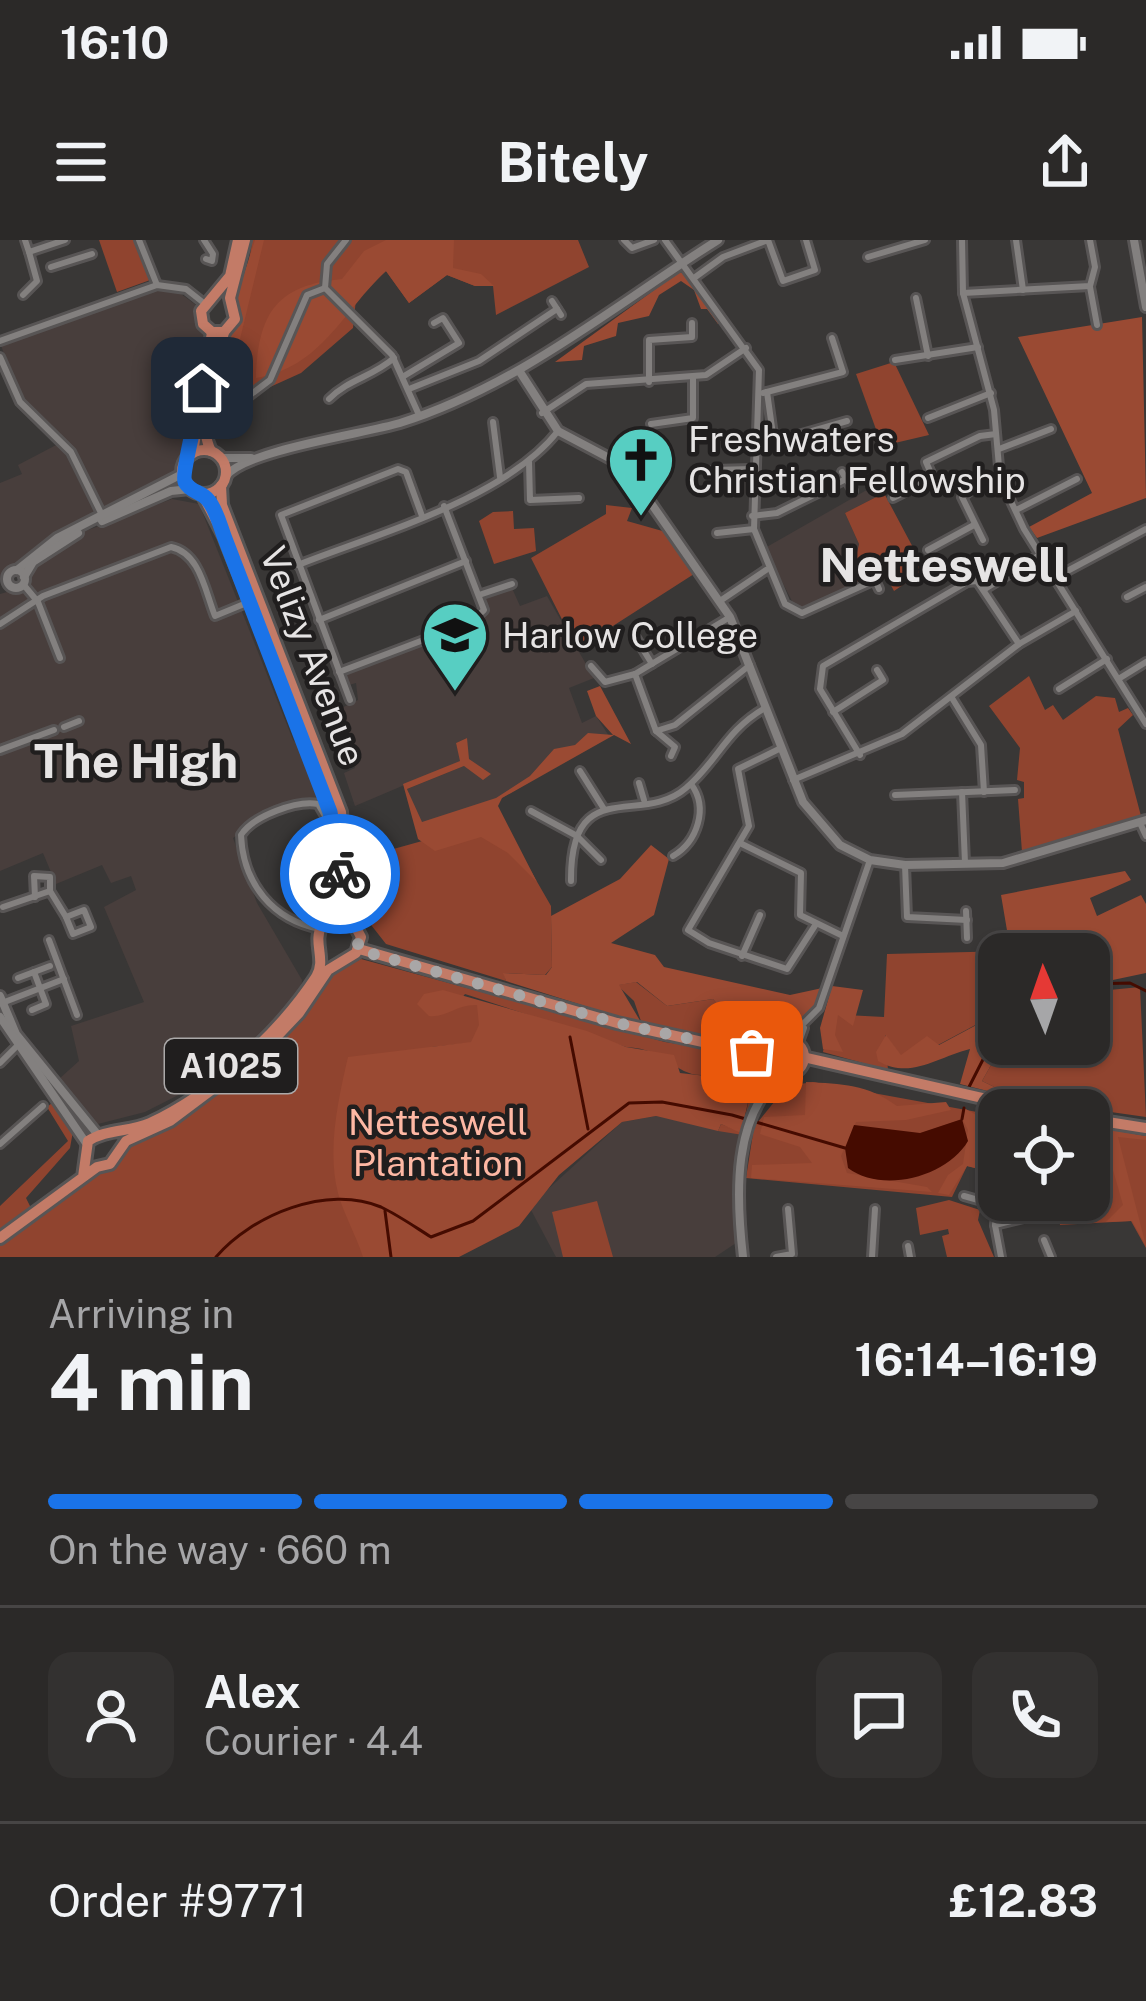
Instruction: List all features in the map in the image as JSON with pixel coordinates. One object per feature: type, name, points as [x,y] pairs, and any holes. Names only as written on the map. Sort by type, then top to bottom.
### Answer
[{"type":"main road","points":[[218,332],[201,319],[230,276],[242,240]]},
{"type":"main road","points":[[218,332],[206,440],[222,458],[224,481],[196,492],[182,474],[193,453],[218,332],[235,319],[231,303],[242,240]]},
{"type":"main road","points":[[210,301],[231,303]]},
{"type":"main road","points":[[193,453],[211,451]]},
{"type":"main road","name":"Velizy Avenue","points":[[224,481],[222,506],[341,811],[350,920]]},
{"type":"main road","name":"Velizy Avenue","points":[[196,492],[249,602],[318,777],[341,889],[334,918]]},
{"type":"main road","points":[[360,943],[340,962],[320,952],[320,929],[334,918],[350,920],[360,943],[383,952],[617,1023],[752,1052],[774,1062],[831,1067],[978,1098]]},
{"type":"main road","name":"A1025","points":[[86,1145],[100,1135],[154,1121],[228,1069],[280,1022],[315,977],[320,952]]},
{"type":"main road","name":"A1025","points":[[92,1163],[110,1164],[126,1141],[170,1121],[262,1052],[340,962]]},
{"type":"main road","points":[[774,1062],[792,1042],[801,1063]]},
{"type":"main road","points":[[1110,1122],[1146,1127]]},
{"type":"main road","points":[[100,1135],[111,1138],[117,1152]]},
{"type":"main road","points":[[0,1238],[82,1177],[92,1163],[86,1145]]},
{"type":"street","points":[[23,295],[37,281],[25,240]]},
{"type":"street","points":[[29,252],[64,240],[70,261]]},
{"type":"street","points":[[139,240],[157,285]]},
{"type":"street","points":[[204,240],[213,254],[212,261],[206,260]]},
{"type":"street","points":[[346,240],[327,264],[326,288],[394,358],[419,415]]},
{"type":"street","points":[[624,240],[632,248],[654,240]]},
{"type":"street","points":[[665,240],[759,370],[773,442],[847,421]]},
{"type":"street","points":[[224,481],[267,457],[419,415],[520,372],[718,240]]},
{"type":"street","points":[[694,278],[723,257],[768,240],[784,281],[790,282],[815,270],[806,240]]},
{"type":"street","points":[[868,257],[925,240]]},
{"type":"street","points":[[962,240],[963,293],[991,393],[1000,478],[1015,511],[1146,724]]},
{"type":"street","points":[[1016,240],[1022,290]]},
{"type":"street","points":[[1090,240],[1095,267],[1090,286],[1097,325]]},
{"type":"street","points":[[1134,240],[1143,268],[1146,307]]},
{"type":"street","points":[[51,267],[92,254]]},
{"type":"street","points":[[0,340],[157,285],[186,289],[210,301]]},
{"type":"street","points":[[963,293],[1090,286]]},
{"type":"street","points":[[237,405],[270,380],[308,295],[326,288]]},
{"type":"street","points":[[916,298],[928,356]]},
{"type":"street","points":[[409,389],[482,360],[559,312],[552,301]]},
{"type":"street","points":[[404,376],[459,343],[443,318],[434,323]]},
{"type":"street","points":[[650,382],[649,340],[692,337],[692,323]]},
{"type":"street","points":[[763,393],[847,372],[832,338]]},
{"type":"street","points":[[895,360],[978,347]]},
{"type":"street","points":[[542,413],[586,384],[693,380],[746,348]]},
{"type":"street","points":[[0,357],[20,402],[71,452],[102,515]]},
{"type":"street","points":[[328,399],[346,381],[374,376],[394,358]]},
{"type":"street","points":[[520,372],[542,413],[558,431],[611,459],[637,483],[730,617],[778,749],[817,824],[870,860],[905,865],[965,867],[1039,856],[1143,822],[1146,836]]},
{"type":"street","points":[[651,424],[693,418],[693,380]]},
{"type":"street","points":[[763,393],[752,469],[752,516],[766,570],[795,613],[836,602],[875,580],[879,589]]},
{"type":"street","points":[[928,418],[991,393]]},
{"type":"street","points":[[494,422],[500,477]]},
{"type":"street","points":[[998,450],[1051,429]]},
{"type":"street","points":[[298,565],[444,506],[529,461],[558,431]]},
{"type":"street","points":[[892,498],[933,478],[926,462],[980,436],[996,434]]},
{"type":"street","points":[[222,458],[267,457]]},
{"type":"street","points":[[529,461],[530,500],[579,499]]},
{"type":"street","points":[[350,700],[280,515],[398,469],[406,472],[422,516]]},
{"type":"street","points":[[714,470],[752,469]]},
{"type":"street","points":[[12,583],[57,538],[182,474]]},
{"type":"street","points":[[752,516],[778,513],[844,475],[854,491]]},
{"type":"street","points":[[982,540],[963,495],[1000,478]]},
{"type":"street","points":[[1015,511],[1077,479]]},
{"type":"street","points":[[12,583],[33,562],[75,534],[171,491],[196,492]]},
{"type":"street","points":[[339,672],[471,622],[484,610],[444,506]]},
{"type":"street","points":[[928,550],[974,525]]},
{"type":"street","points":[[718,533],[754,529]]},
{"type":"street","points":[[1056,577],[1146,530]]},
{"type":"street","points":[[0,624],[108,568],[171,547],[195,564],[215,616],[249,602]]},
{"type":"street","points":[[986,589],[1041,554]]},
{"type":"street","points":[[319,620],[466,561]]},
{"type":"street","points":[[718,602],[766,570]]},
{"type":"street","points":[[860,755],[820,689],[823,666],[967,582],[977,581],[986,589],[1019,644]]},
{"type":"street","points":[[12,583],[38,602],[60,658]]},
{"type":"street","points":[[479,595],[512,584]]},
{"type":"street","points":[[1127,597],[1146,587]]},
{"type":"street","points":[[793,780],[860,755],[952,698],[1019,644],[1076,610]]},
{"type":"street","points":[[591,666],[605,682],[635,674],[730,617]]},
{"type":"street","points":[[636,638],[652,664]]},
{"type":"street","points":[[1059,689],[1107,658]]},
{"type":"street","points":[[1120,678],[1146,662]]},
{"type":"street","points":[[656,730],[674,724],[750,665]]},
{"type":"street","points":[[833,712],[883,680],[877,670]]},
{"type":"street","points":[[635,674],[656,730],[675,747],[671,756]]},
{"type":"street","points":[[952,698],[981,745],[984,792]]},
{"type":"street","points":[[571,881],[577,836],[604,809],[669,797],[691,784],[727,736],[765,708]]},
{"type":"street","points":[[0,751],[79,721]]},
{"type":"street","points":[[778,749],[738,769],[751,816],[742,844],[688,929],[694,937],[788,969],[816,925]]},
{"type":"street","points":[[580,771],[604,809]]},
{"type":"street","points":[[639,783],[644,800]]},
{"type":"street","points":[[673,856],[700,821],[700,802],[691,784]]},
{"type":"street","points":[[895,795],[1015,790]]},
{"type":"street","points":[[962,793],[965,867]]},
{"type":"street","points":[[320,929],[284,919],[270,907],[241,844],[249,824],[316,802],[335,842]]},
{"type":"street","points":[[531,811],[577,836],[602,860]]},
{"type":"street","points":[[742,844],[801,873],[805,881],[796,909],[816,925],[843,936]]},
{"type":"street","points":[[792,1042],[819,1008],[870,860]]},
{"type":"street","points":[[905,865],[907,916],[967,916],[968,938]]},
{"type":"street","points":[[35,897],[31,883],[42,873],[50,877],[50,891],[66,917]]},
{"type":"street","points":[[1,908],[50,891]]},
{"type":"street","points":[[742,956],[760,915]]},
{"type":"street","points":[[49,940],[77,1015]]},
{"type":"street","points":[[18,978],[50,966]]},
{"type":"street","points":[[32,1010],[46,1004],[34,972]]},
{"type":"street","points":[[64,979],[1,999],[20,1044],[100,1135]]},
{"type":"street","points":[[0,1017],[80,1128],[86,1145]]},
{"type":"street","points":[[0,1063],[20,1044]]},
{"type":"street","points":[[743,1257],[740,1196],[748,1118],[774,1062]]},
{"type":"street","points":[[0,1144],[43,1106]]},
{"type":"street","points":[[964,1196],[978,1200]]},
{"type":"street","points":[[776,1257],[793,1255],[788,1209]]},
{"type":"street","points":[[872,1257],[875,1209]]},
{"type":"street","points":[[995,1221],[1001,1257]]},
{"type":"street","points":[[995,1226],[1012,1221]]},
{"type":"street","points":[[1044,1240],[1051,1257]]},
{"type":"street","points":[[908,1246],[910,1257]]},
{"type":"shaded area","points":[[99,240],[137,240],[153,279],[117,292]]},
{"type":"shaded area","points":[[252,240],[578,240],[589,267],[496,315],[493,286],[475,286],[447,275],[409,303],[386,271],[356,299],[353,328],[301,373],[230,405],[212,398],[224,332],[240,319]]},
{"type":"shaded area","points":[[158,289],[177,291],[200,308],[212,332],[192,447],[183,452],[173,479],[102,515],[71,452],[20,402],[1,345]]},
{"type":"shaded area","points":[[894,362],[929,435],[882,446],[856,374]]},
{"type":"shaded area","points":[[60,443],[94,511],[0,576],[0,483],[22,474],[18,465]]},
{"type":"shaded area","points":[[879,483],[884,493],[845,513],[859,544],[854,565],[841,574],[848,589],[796,609],[765,548]]},
{"type":"shaded area","points":[[884,493],[925,570],[894,591],[885,574],[848,589],[841,574],[854,565],[859,544],[845,513]]},
{"type":"shaded area","points":[[172,499],[199,504],[293,740],[305,751],[319,798],[259,819],[233,838],[257,903],[302,980],[301,992],[256,1039],[198,1085],[145,1112],[94,1125],[59,1079],[79,1061],[71,1026],[144,1002],[104,907],[136,890],[131,876],[111,883],[102,865],[56,884],[43,853],[0,871],[0,594],[21,588],[32,565],[80,533]]},
{"type":"shaded area","points":[[606,505],[632,508],[627,521],[666,532],[694,574],[577,649],[531,558],[606,514]]},
{"type":"shaded area","points":[[513,511],[514,529],[534,528],[536,551],[494,564],[479,521],[493,512]]},
{"type":"shaded area","name":"Harlow College","points":[[511,586],[520,606],[547,596],[594,678],[569,688],[582,723],[596,716],[609,736],[495,802],[423,829],[407,789],[464,766],[467,738],[456,743],[461,761],[355,806],[344,773],[355,768],[347,747],[337,746],[335,738],[340,735],[333,712],[358,700],[356,683],[349,685],[345,674],[473,626],[487,611],[482,596]]},
{"type":"shaded area","points":[[1029,676],[1045,710],[1053,705],[1063,720],[1096,696],[1115,698],[1119,712],[1128,708],[1133,715],[1118,729],[1141,816],[1022,852],[1018,799],[1024,798],[1024,782],[1017,780],[1020,748],[989,706]]},
{"type":"shaded area","points":[[501,819],[551,906],[552,967],[545,975],[504,973],[506,981],[386,944],[357,907],[354,860]]},
{"type":"shaded area","points":[[978,952],[978,1024],[938,1045],[901,1056],[885,1035],[888,1070],[823,1052],[830,1005],[846,1015],[884,1017],[887,954]]},
{"type":"shaded area","points":[[361,959],[665,1042],[754,1056],[764,1061],[766,1079],[743,1135],[718,1131],[721,1124],[742,1132],[756,1066],[747,1060],[723,1071],[692,1074],[645,1050],[465,994],[456,1005],[477,1000],[484,1018],[478,1042],[432,1047],[365,1257],[0,1257],[0,1245],[98,1171],[113,1168],[128,1146],[187,1117],[273,1048],[330,975]]},
{"type":"shaded area","points":[[636,982],[667,1006],[713,999],[739,1029],[750,1026],[743,1044],[642,1024],[634,1001],[617,985]]},
{"type":"shaded area","points":[[1140,987],[1146,1117],[1110,1112],[1110,1089],[998,1089],[982,1081],[991,1065],[1110,1065],[1110,990]]},
{"type":"shaded area","points":[[813,1082],[978,1112],[978,1169],[967,1166],[952,1197],[746,1178],[754,1127],[787,1086]]},
{"type":"shaded area","points":[[52,1103],[73,1131],[70,1148],[26,1198],[31,1208],[0,1232],[0,1206],[68,1141],[47,1107]]},
{"type":"shaded area","points":[[656,1116],[741,1134],[736,1243],[715,1257],[556,1257],[531,1210],[534,1202],[622,1122]]},
{"type":"shaded area","points":[[962,1119],[968,1141],[958,1154],[930,1172],[878,1180],[848,1168],[845,1148],[854,1125],[920,1133]]},
{"type":"shaded area","points":[[1110,1134],[1146,1138],[1146,1248],[1131,1221],[1060,1225],[1059,1221],[1110,1221]]},
{"type":"shaded area","points":[[949,1200],[978,1209],[978,1221],[994,1257],[947,1257],[942,1236],[949,1234],[948,1229],[920,1235],[916,1208]]},
{"type":"shaded area","points":[[597,1201],[613,1257],[563,1257],[552,1212]]},
{"type":"green space","points":[[255,240],[264,240],[225,401],[215,396],[231,327],[240,319],[235,301]]},
{"type":"green space","points":[[386,240],[454,240],[453,268],[481,274],[494,286],[475,286],[447,275],[409,303],[386,271],[314,350],[298,363],[256,378],[261,336],[275,307],[301,288],[342,279],[364,251]]},
{"type":"green space","points":[[679,272],[689,275],[724,321],[718,324],[707,309],[701,309],[694,290],[681,281],[659,295],[649,316],[618,323],[616,336],[584,346],[582,360],[555,362]]},
{"type":"green space","points":[[1142,317],[1146,498],[1037,538],[1029,527],[1092,493],[1018,337]]},
{"type":"green space","points":[[600,686],[631,744],[614,735],[502,798],[498,806],[537,882],[508,853],[481,837],[435,851],[418,839],[403,784],[460,761],[456,743],[467,738],[469,759],[491,774],[483,780],[464,766],[407,789],[422,822],[496,798],[530,776],[554,749],[575,745],[588,733],[613,735],[596,716],[587,691]]},
{"type":"green space","points":[[651,845],[669,859],[654,915],[611,943],[655,955],[664,967],[790,995],[827,987],[808,1017],[761,1043],[753,1033],[766,1022],[739,1030],[713,999],[667,1006],[637,982],[619,985],[642,1024],[506,981],[503,973],[546,975],[552,967],[551,916],[620,879]]},
{"type":"green space","points":[[1125,871],[1131,880],[1090,898],[1097,916],[1141,895],[1146,904],[1146,973],[1110,981],[1110,933],[1007,933],[1001,895]]},
{"type":"green space","points":[[832,986],[863,990],[853,1026],[838,1015],[835,1035],[843,1052],[823,1049],[820,1028]]},
{"type":"green space","name":"Netteswell Plantation","points":[[443,990],[587,1031],[626,1047],[674,1055],[680,1073],[715,1077],[747,1060],[756,1067],[741,1133],[721,1124],[718,1131],[656,1116],[622,1122],[559,1175],[519,1226],[459,1257],[363,1257],[335,1177],[334,1142],[348,1057],[471,1042],[479,1025],[477,1005],[429,1016],[417,1004],[424,994]]},
{"type":"green space","points":[[978,1024],[978,1065],[991,1065],[982,1081],[998,1089],[960,1084],[970,1049],[913,1068],[878,1061],[876,1052],[886,1035],[901,1055],[927,1036],[939,1045]]},
{"type":"green space","points":[[806,1082],[865,1089],[897,1106],[946,1102],[951,1110],[906,1120],[856,1122],[841,1156],[847,1173],[927,1187],[932,1192],[751,1178],[752,1165],[812,1163],[800,1147],[760,1134],[764,1117],[805,1115]]},
{"type":"green space","points":[[964,1108],[978,1116],[978,1169],[967,1166],[949,1195],[938,1193],[948,1175],[963,1164],[968,1130],[961,1116]]},
{"type":"green space","points":[[1110,1130],[1146,1136],[1146,1140],[1118,1137],[1146,1246],[1132,1221],[1106,1222],[1123,1205],[1110,1160]]},
{"type":"waterway","points":[[1110,983],[1130,983],[1146,991]]},
{"type":"waterway","points":[[570,1037],[588,1129]]},
{"type":"waterway","points":[[968,1089],[980,1065]]},
{"type":"waterway","points":[[216,1257],[249,1228],[270,1217],[338,1199],[381,1207],[431,1237],[473,1221],[629,1103],[662,1102],[732,1115],[845,1148]]},
{"type":"waterway","points":[[962,1119],[964,1108]]},
{"type":"waterway","points":[[385,1211],[391,1257]]},
{"type":"way so far","points":[[340,874],[334,918],[355,924],[361,937],[359,950],[383,952],[617,1023],[752,1052]]},
{"type":"place","name":"Freshwaters Christian Fellowship","points":[[641,519]]},
{"type":"place","name":"Harlow College","points":[[455,694]]},
{"type":"district","name":"Netteswell","points":[[944,565]]},
{"type":"district","name":"The High","points":[[136,761]]},
{"type":"route","points":[[202,388],[193,453],[184,462],[183,478],[190,490],[208,499],[224,536],[318,777],[330,812],[340,874]]}]
